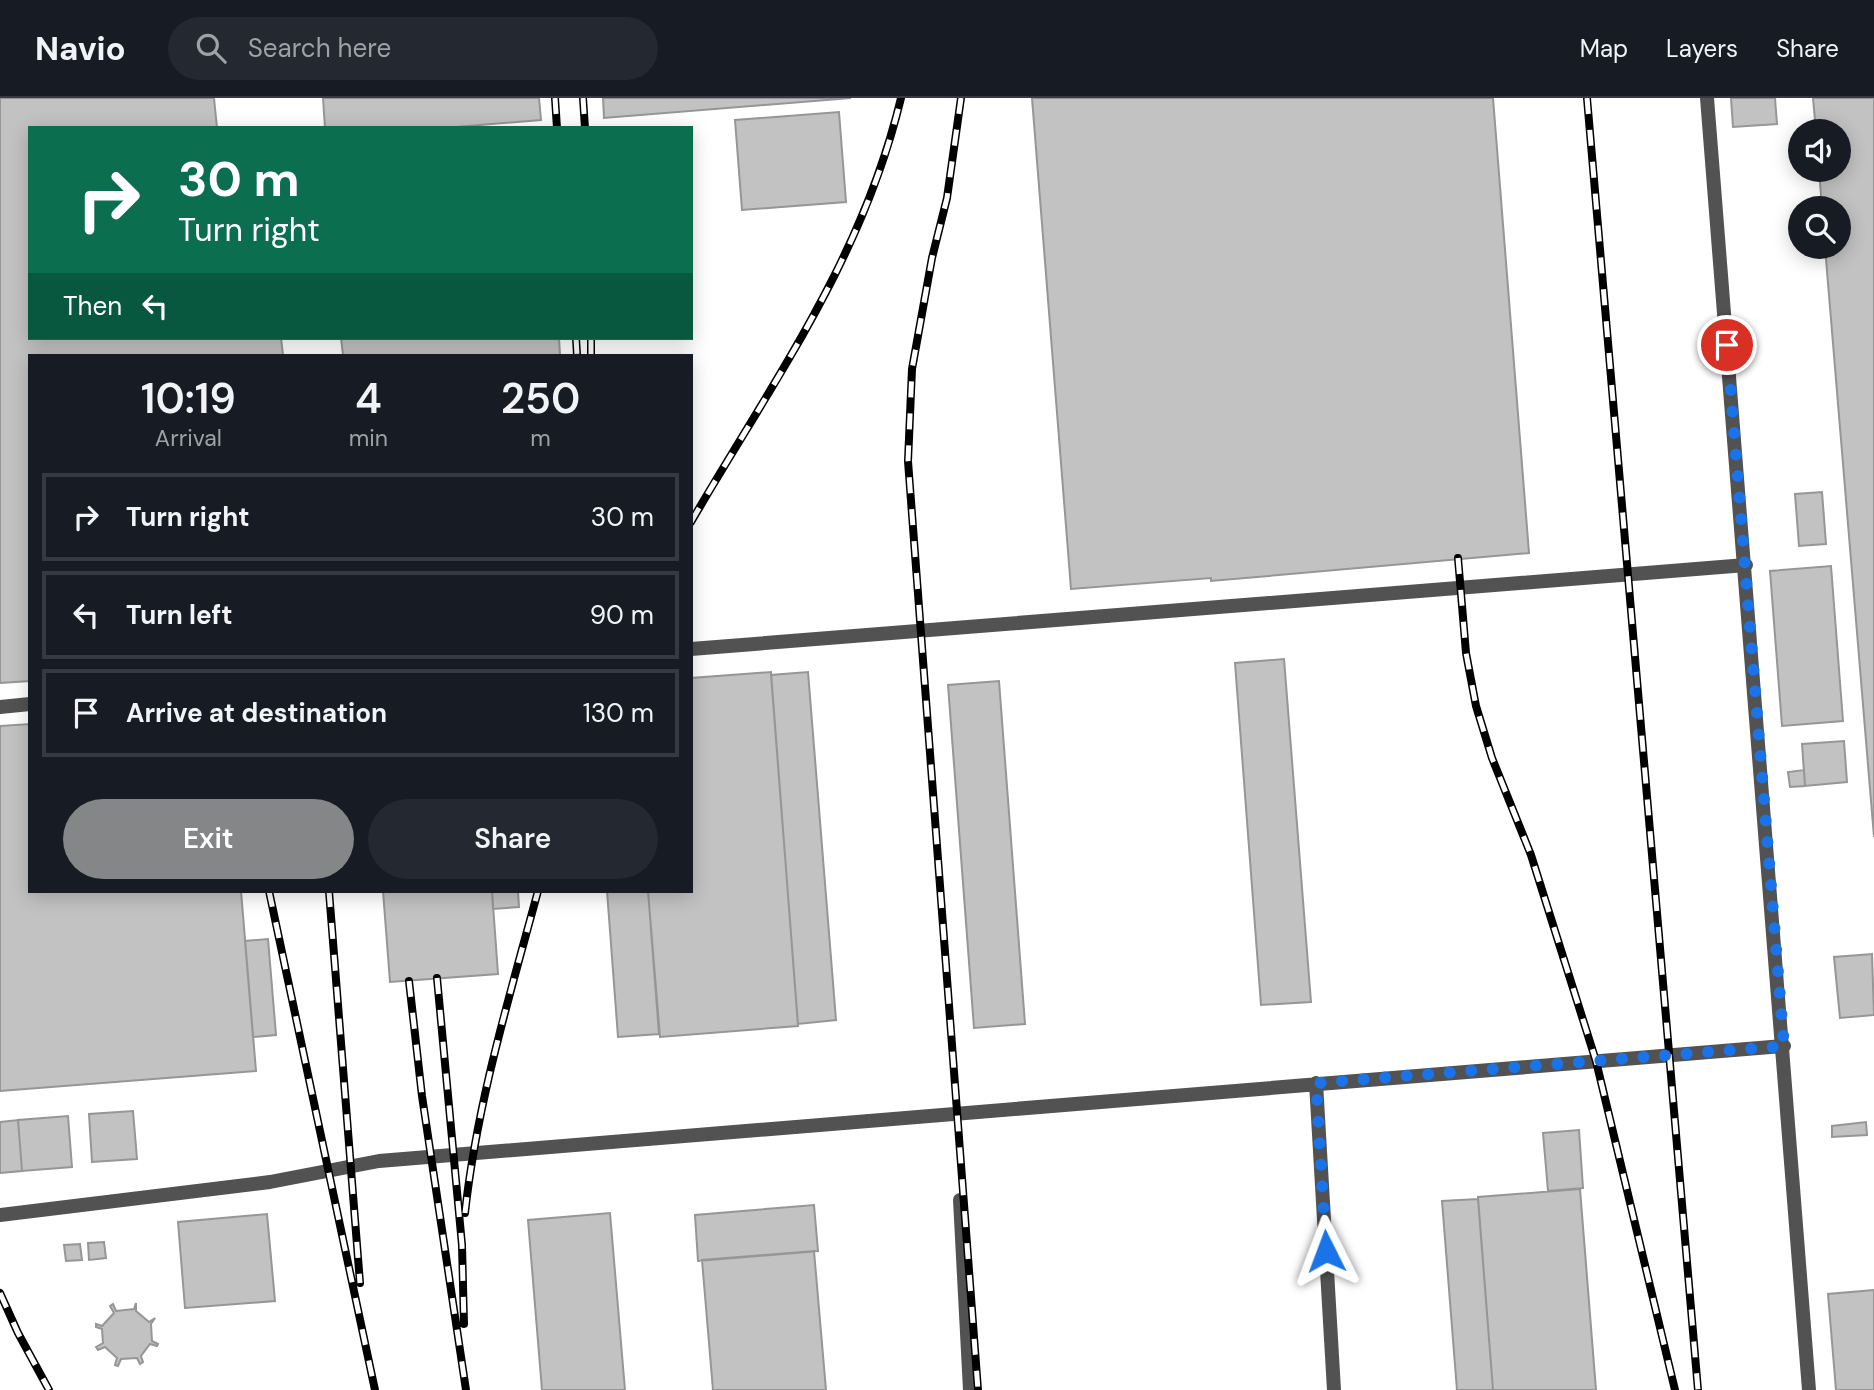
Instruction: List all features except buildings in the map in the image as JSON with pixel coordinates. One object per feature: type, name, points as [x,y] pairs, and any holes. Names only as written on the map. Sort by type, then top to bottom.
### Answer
[{"type":"lane","points":[[1707,98],[1784,1046],[1809,1390]]},
{"type":"lane","points":[[693,649],[1745,565]]},
{"type":"lane","points":[[0,707],[28,704]]},
{"type":"lane","points":[[0,1215],[270,1182],[379,1161],[1784,1046]]},
{"type":"lane","points":[[1316,1083],[1334,1390]]},
{"type":"lane","points":[[960,1200],[970,1390]]},
{"type":"railway","points":[[555,98],[557,126]]},
{"type":"railway","points":[[583,98],[585,126]]},
{"type":"railway","points":[[693,519],[783,369],[839,266],[884,157],[901,98]]},
{"type":"railway","points":[[961,98],[947,198],[932,258],[912,369],[908,461],[978,1390]]},
{"type":"railway","points":[[1587,98],[1698,1390]]},
{"type":"railway","points":[[576,340],[577,354]]},
{"type":"railway","points":[[591,340],[591,354]]},
{"type":"railway","points":[[1458,558],[1466,653],[1476,706],[1492,758],[1531,855],[1596,1061],[1675,1390]]},
{"type":"railway","points":[[269,893],[375,1390]]},
{"type":"railway","points":[[329,893],[360,1283]]},
{"type":"railway","points":[[465,1213],[486,1091],[537,893]]},
{"type":"railway","points":[[437,978],[462,1245],[464,1324]]},
{"type":"railway","points":[[409,981],[422,1096],[466,1390]]},
{"type":"railway","points":[[0,1293],[49,1390]]},
{"type":"route","points":[[1326,1251],[1316,1083],[1784,1046],[1727,345]]}]
